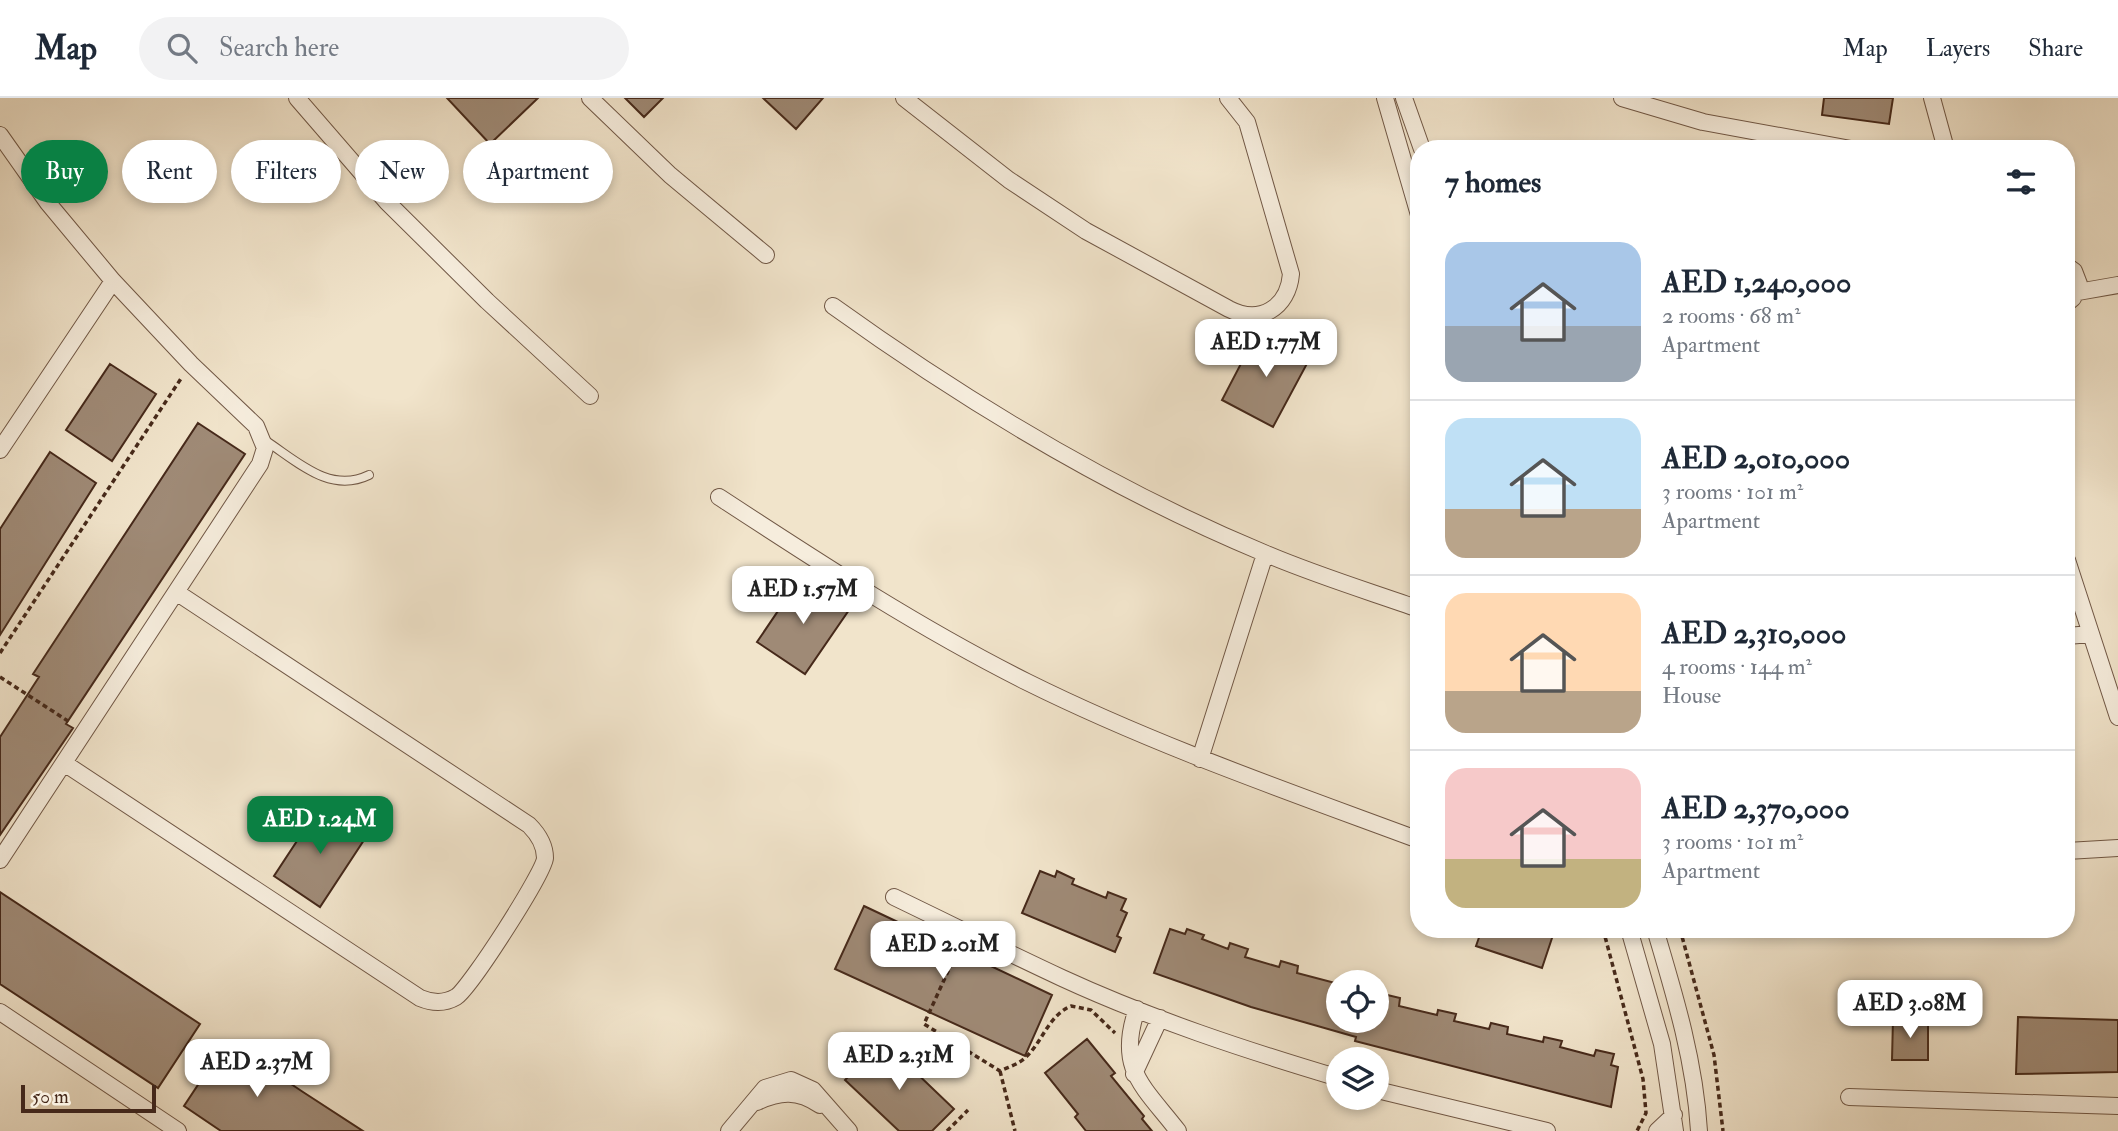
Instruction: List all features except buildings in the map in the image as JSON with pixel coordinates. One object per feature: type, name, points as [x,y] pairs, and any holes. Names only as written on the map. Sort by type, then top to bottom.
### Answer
[{"type":"street","points":[[298,98],[387,202],[487,301],[590,396]]},
{"type":"street","points":[[590,98],[670,175],[765,255]]},
{"type":"street","points":[[904,98],[1009,180],[1086,231],[1229,310],[1253,317],[1266,314],[1285,298],[1291,274],[1247,122],[1228,98]]},
{"type":"street","points":[[1385,98],[1410,184]]},
{"type":"street","points":[[1404,98],[1419,140]]},
{"type":"street","points":[[1622,98],[1703,122],[1802,140]]},
{"type":"street","points":[[1933,98],[1944,140]]},
{"type":"street","points":[[0,135],[48,202],[113,281],[191,364],[256,426],[263,439],[264,456],[0,860]]},
{"type":"street","points":[[0,450],[113,281]]},
{"type":"street","points":[[2075,296],[2118,285]]},
{"type":"street","points":[[833,306],[918,366],[1062,455],[1143,497],[1265,554],[1410,606]]},
{"type":"street","points":[[719,497],[869,595],[948,640],[1099,715],[1200,759],[1410,837]]},
{"type":"street","points":[[1200,759],[1265,554]]},
{"type":"street","points":[[2075,585],[2118,717]]},
{"type":"street","points":[[64,762],[420,998],[430,1002],[443,1002],[466,989],[542,871],[544,846],[538,834],[529,825],[176,592]]},
{"type":"street","points":[[2075,635],[2091,634]]},
{"type":"street","points":[[2075,851],[2118,848]]},
{"type":"street","points":[[894,897],[1064,979],[1137,1009],[1273,1059],[1326,1074]]},
{"type":"street","points":[[1632,938],[1662,1044],[1675,1123],[1657,1131]]},
{"type":"street","points":[[1658,938],[1683,1024],[1697,1100],[1699,1131]]},
{"type":"street","points":[[1137,1009],[1129,1037],[1133,1074],[1178,1131]]},
{"type":"street","points":[[0,1012],[178,1131]]},
{"type":"street","points":[[1133,1074],[1160,1018]]},
{"type":"street","points":[[729,1131],[754,1104],[778,1093],[797,1093],[829,1111],[849,1131]]},
{"type":"street","points":[[1389,1093],[1520,1128],[1547,1131]]},
{"type":"street","points":[[1849,1097],[2118,1106]]},
{"type":"lane","points":[[263,439],[332,481],[358,481],[369,475]]},
{"type":"path","points":[[0,653],[191,364]]},
{"type":"path","points":[[0,677],[84,732]]},
{"type":"path","points":[[966,932],[924,1024],[1000,1071],[1015,1131]]},
{"type":"path","points":[[1605,938],[1643,1079],[1646,1113],[1637,1131]]},
{"type":"path","points":[[1682,938],[1714,1055],[1723,1131]]},
{"type":"path","points":[[1000,1071],[1027,1056],[1056,1016],[1071,1006],[1091,1010],[1111,1032],[1129,1037]]},
{"type":"path","points":[[947,1131],[968,1110]]}]
